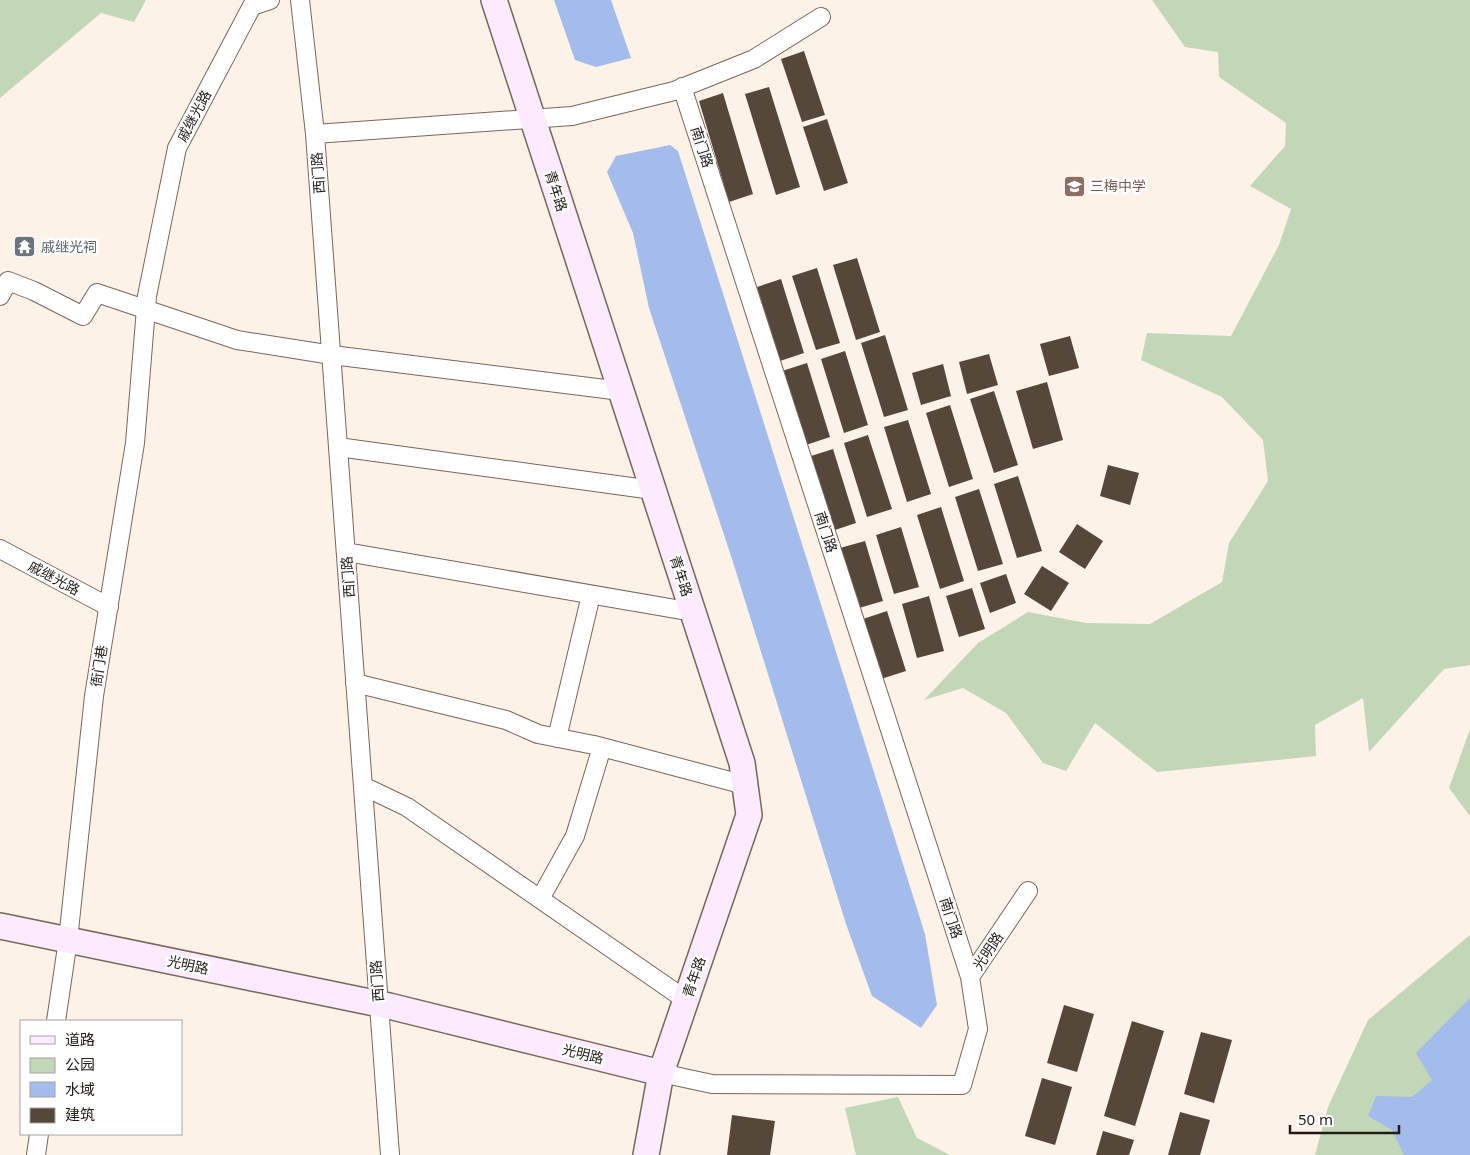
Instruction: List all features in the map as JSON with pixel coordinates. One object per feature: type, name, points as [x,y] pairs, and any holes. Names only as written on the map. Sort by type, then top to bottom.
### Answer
[{"type":"main road","name":"青年路","points":[[494,0],[742,763],[749,815],[661,1073],[646,1155]]},
{"type":"main road","name":"光明路","points":[[0,926],[379,1004],[661,1073]]},
{"type":"street","name":"戚继光路","points":[[146,311],[176,148],[252,6],[270,0]]},
{"type":"street","name":"西门路","points":[[300,0],[316,134],[390,1155]]},
{"type":"street","points":[[316,134],[572,116],[678,89],[754,60],[821,17]]},
{"type":"street","name":"南门路","points":[[678,89],[970,977]]},
{"type":"street","points":[[0,296],[8,281],[34,291],[83,316],[97,293],[237,340],[332,355],[621,391]]},
{"type":"street","name":"衙门巷","points":[[56,1020],[68,940],[94,696],[135,443],[146,311]]},
{"type":"street","points":[[338,447],[653,490]]},
{"type":"street","name":"戚继光路","points":[[0,549],[108,607]]},
{"type":"street","points":[[346,552],[693,612]]},
{"type":"street","points":[[557,738],[591,594]]},
{"type":"street","points":[[355,683],[506,720],[538,734],[602,747],[745,786]]},
{"type":"street","points":[[540,899],[575,836],[602,747]]},
{"type":"street","points":[[363,786],[407,807],[686,1000]]},
{"type":"street","name":"光明路","points":[[661,1073],[712,1084],[962,1085],[978,1029],[970,977],[1028,891]]},
{"type":"street","points":[[36,1155],[39,1135]]},
{"type":"green space","points":[[0,0],[146,0],[134,22],[101,13],[0,98]]},
{"type":"green space","points":[[1152,0],[1470,0],[1470,665],[1444,669],[1369,752],[1363,698],[1315,725],[1316,756],[1157,772],[1095,723],[1066,771],[1043,763],[1006,713],[963,688],[924,700],[978,643],[1028,612],[1086,623],[1150,624],[1222,582],[1229,543],[1268,481],[1263,440],[1222,397],[1141,360],[1147,333],[1231,336],[1279,245],[1291,209],[1250,186],[1285,146],[1286,123],[1219,77],[1218,52],[1185,47]]},
{"type":"green space","points":[[1470,729],[1470,816],[1449,788]]},
{"type":"green space","points":[[1470,935],[1470,1155],[1315,1155],[1328,1107],[1368,1020]]},
{"type":"green space","points":[[898,1097],[917,1138],[950,1155],[856,1155],[845,1108]]},
{"type":"water","points":[[554,0],[611,0],[631,58],[596,67],[575,60]]},
{"type":"water","points":[[670,145],[678,151],[925,934],[937,1005],[921,1028],[872,996],[846,924],[732,559],[649,308],[633,233],[607,172],[616,156]]},
{"type":"water","points":[[1470,998],[1470,1155],[1404,1155],[1392,1130],[1368,1116],[1376,1096],[1412,1097],[1432,1080],[1416,1053]]},
{"type":"building","points":[[804,51],[825,115],[802,122],[781,59]]},
{"type":"building","points":[[769,87],[800,187],[776,195],[745,94]]},
{"type":"building","points":[[723,93],[753,194],[729,202],[699,101]]},
{"type":"building","points":[[827,119],[848,183],[824,191],[803,127]]},
{"type":"building","points":[[857,258],[880,332],[856,340],[833,265]]},
{"type":"building","points":[[817,268],[840,343],[816,350],[792,276]]},
{"type":"building","points":[[781,279],[804,353],[780,361],[757,287]]},
{"type":"building","points":[[885,335],[908,410],[884,417],[861,343]]},
{"type":"building","points":[[1070,336],[1079,368],[1049,376],[1040,344]]},
{"type":"building","points":[[845,351],[868,425],[844,433],[821,359]]},
{"type":"building","points":[[989,354],[998,385],[967,394],[959,362]]},
{"type":"building","points":[[807,363],[830,437],[806,445],[782,371]]},
{"type":"building","points":[[943,364],[951,396],[921,405],[912,373]]},
{"type":"building","points":[[1047,382],[1063,440],[1033,449],[1016,391]]},
{"type":"building","points":[[994,391],[1018,465],[994,473],[970,399]]},
{"type":"building","points":[[950,405],[973,479],[949,487],[926,413]]},
{"type":"building","points":[[908,420],[931,494],[907,502],[884,427]]},
{"type":"building","points":[[868,435],[892,509],[867,517],[844,443]]},
{"type":"building","points":[[833,449],[856,523],[832,531],[808,457]]},
{"type":"building","points":[[1108,465],[1139,473],[1130,505],[1100,496]]},
{"type":"building","points":[[1018,476],[1042,551],[1017,558],[994,484]]},
{"type":"building","points":[[979,489],[1003,564],[978,571],[955,497]]},
{"type":"building","points":[[941,507],[964,581],[940,589],[917,515]]},
{"type":"building","points":[[1077,524],[1103,541],[1085,569],[1059,552]]},
{"type":"building","points":[[901,527],[919,587],[894,594],[876,535]]},
{"type":"building","points":[[865,541],[883,601],[859,608],[840,548]]},
{"type":"building","points":[[1042,566],[1069,583],[1051,611],[1024,594]]},
{"type":"building","points":[[1006,574],[1016,603],[990,613],[980,583]]},
{"type":"building","points":[[972,588],[985,629],[959,637],[946,596]]},
{"type":"building","points":[[929,596],[944,651],[917,658],[902,604]]},
{"type":"building","points":[[887,611],[906,671],[881,679],[863,619]]},
{"type":"building","points":[[1064,1005],[1094,1014],[1077,1072],[1047,1063]]},
{"type":"building","points":[[1132,1021],[1164,1031],[1135,1126],[1104,1116]]},
{"type":"building","points":[[1201,1032],[1232,1040],[1214,1103],[1184,1094]]},
{"type":"building","points":[[1042,1078],[1072,1087],[1055,1145],[1025,1136]]},
{"type":"building","points":[[1180,1112],[1210,1120],[1200,1155],[1168,1155]]},
{"type":"building","points":[[732,1115],[775,1121],[770,1155],[727,1155]]},
{"type":"building","points":[[1103,1131],[1134,1140],[1129,1155],[1096,1155]]},
{"type":"place","name":"三梅中学","points":[[1074,186]]},
{"type":"place","name":"戚继光祠","points":[[25,247]]}]
